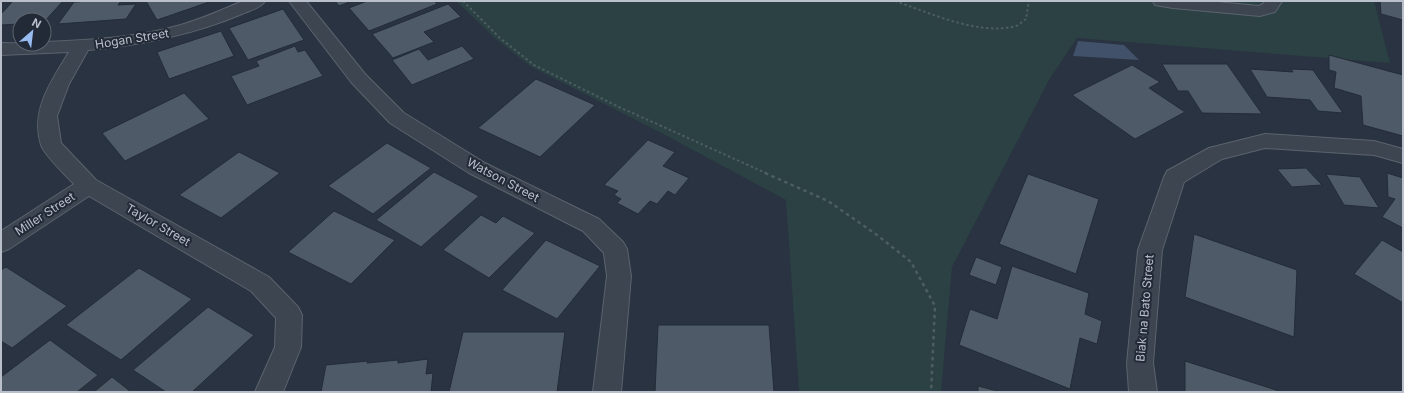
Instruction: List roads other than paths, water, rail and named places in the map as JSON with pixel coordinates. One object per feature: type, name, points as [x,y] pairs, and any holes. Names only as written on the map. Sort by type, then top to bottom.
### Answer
[{"type":"street","name":"Hogan Street","points":[[1,48],[82,46],[126,41],[174,32],[229,14],[257,1]]},
{"type":"street","name":"Watson Street","points":[[297,1],[358,78],[397,118],[477,168],[591,225],[615,249],[619,276],[608,392]]},
{"type":"street","points":[[1161,1],[1173,4],[1260,11],[1269,8],[1274,1]]},
{"type":"street","name":"Taylor Street","points":[[82,46],[59,84],[47,116],[51,145],[88,186],[260,284],[289,315],[288,347],[269,392]]},
{"type":"street","name":"Biak na Bato Street","points":[[1143,392],[1140,363],[1150,250],[1175,176],[1216,153],[1265,141],[1374,148],[1403,156]]},
{"type":"street","name":"Miller Street","points":[[1,243],[88,186]]},
{"type":"water","points":[[1078,41],[1124,45],[1139,60],[1073,56]]}]
